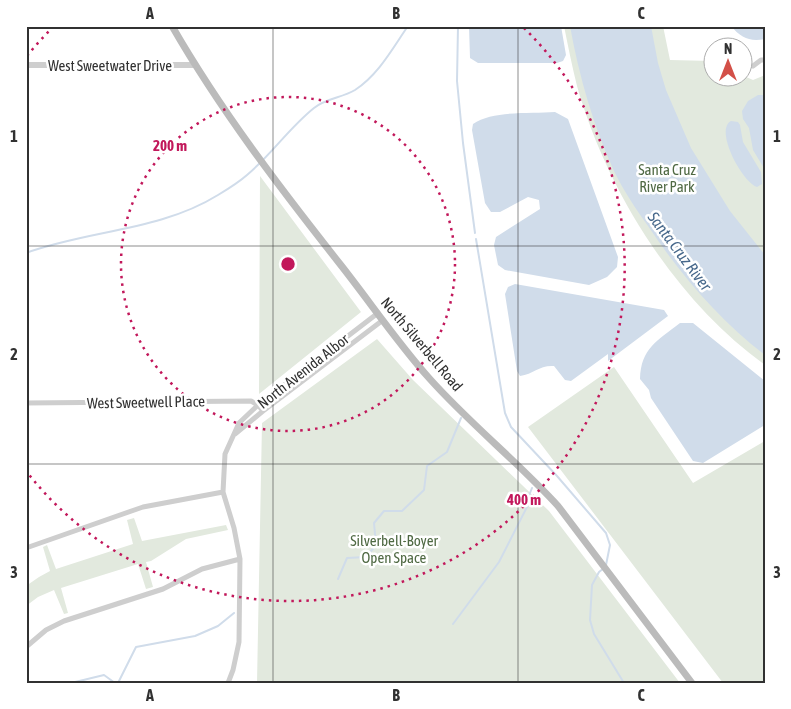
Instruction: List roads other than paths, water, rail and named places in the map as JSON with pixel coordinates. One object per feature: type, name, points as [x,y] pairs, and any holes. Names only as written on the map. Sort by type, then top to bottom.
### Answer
[{"type":"main road","name":"North Silverbell Road","points":[[172,26],[241,135],[383,320],[430,379],[533,479],[558,506],[692,683]]},
{"type":"street","points":[[754,65],[761,60],[765,60]]},
{"type":"street","name":"West Sweetwater Drive","points":[[26,64],[195,65]]},
{"type":"street","name":"North Avenida Albor","points":[[228,683],[239,642],[240,559],[234,528],[223,492],[225,454],[239,423],[258,405],[378,313]]},
{"type":"street","name":"North Avenida Albor","points":[[235,434],[262,411],[383,320]]},
{"type":"street","points":[[288,382],[293,388]]},
{"type":"street","name":"West Sweetwell Place","points":[[26,403],[251,401],[258,405]]},
{"type":"street","points":[[258,405],[262,411]]},
{"type":"street","points":[[26,548],[144,507],[223,492]]},
{"type":"street","points":[[26,646],[46,630],[64,620],[163,590],[202,569],[240,559]]},
{"type":"water","points":[[469,26],[561,26],[566,55],[563,61],[557,63],[478,63],[470,58]]},
{"type":"water","name":"Santa Cruz River","points":[[570,26],[651,26],[658,63],[666,90],[691,148],[730,211],[765,255],[765,355],[732,327],[687,279],[660,244],[626,192],[606,154],[593,118],[582,82]]},
{"type":"water","points":[[731,26],[765,26],[765,39],[755,40],[754,38],[746,38],[738,34]]},
{"type":"water","points":[[758,95],[765,95],[765,170],[753,150],[749,128],[743,119],[742,111],[748,101]]},
{"type":"water","points":[[555,112],[568,119],[618,257],[617,267],[607,277],[589,285],[505,270],[498,265],[494,245],[496,237],[540,209],[539,200],[528,197],[500,212],[491,212],[485,203],[472,130],[473,124],[491,116]]},
{"type":"water","points":[[731,121],[738,122],[740,125],[743,142],[761,172],[762,184],[757,187],[744,176],[732,156],[726,134],[727,126]]},
{"type":"water","points":[[515,284],[664,310],[668,316],[608,361],[608,354],[571,381],[565,380],[554,366],[544,367],[520,376],[517,371],[505,294],[508,287]]},
{"type":"water","points":[[680,323],[693,323],[765,381],[765,425],[703,463],[693,461],[651,398],[649,390],[640,379],[643,360],[647,352],[658,340]]},
{"type":"waterway","points":[[26,253],[50,245],[124,229],[172,216],[196,207],[218,195],[240,181],[256,167],[296,124],[314,108],[324,102],[350,93],[364,84],[384,61],[408,26]]},
{"type":"waterway","points":[[458,26],[457,81],[475,233]]},
{"type":"waterway","points":[[476,239],[505,413],[511,427],[557,476],[606,533],[610,545],[606,565]]},
{"type":"waterway","points":[[338,579],[347,558],[366,557],[376,545],[374,523],[384,511],[402,511],[424,490],[427,466],[447,452],[461,418]]},
{"type":"waterway","points":[[453,624],[499,562],[528,505],[528,498],[532,488]]},
{"type":"waterway","points":[[604,568],[599,572],[592,585],[590,620],[594,634],[624,683]]},
{"type":"waterway","points":[[118,683],[136,647],[195,636],[218,626],[234,613]]},
{"type":"waterway","points":[[71,683],[104,675],[115,683]]},
{"type":"park label","name":"Santa Cruz River Park","points":[[667,178]]},
{"type":"park label","name":"Silverbell-Boyer Open Space","points":[[394,548]]}]
